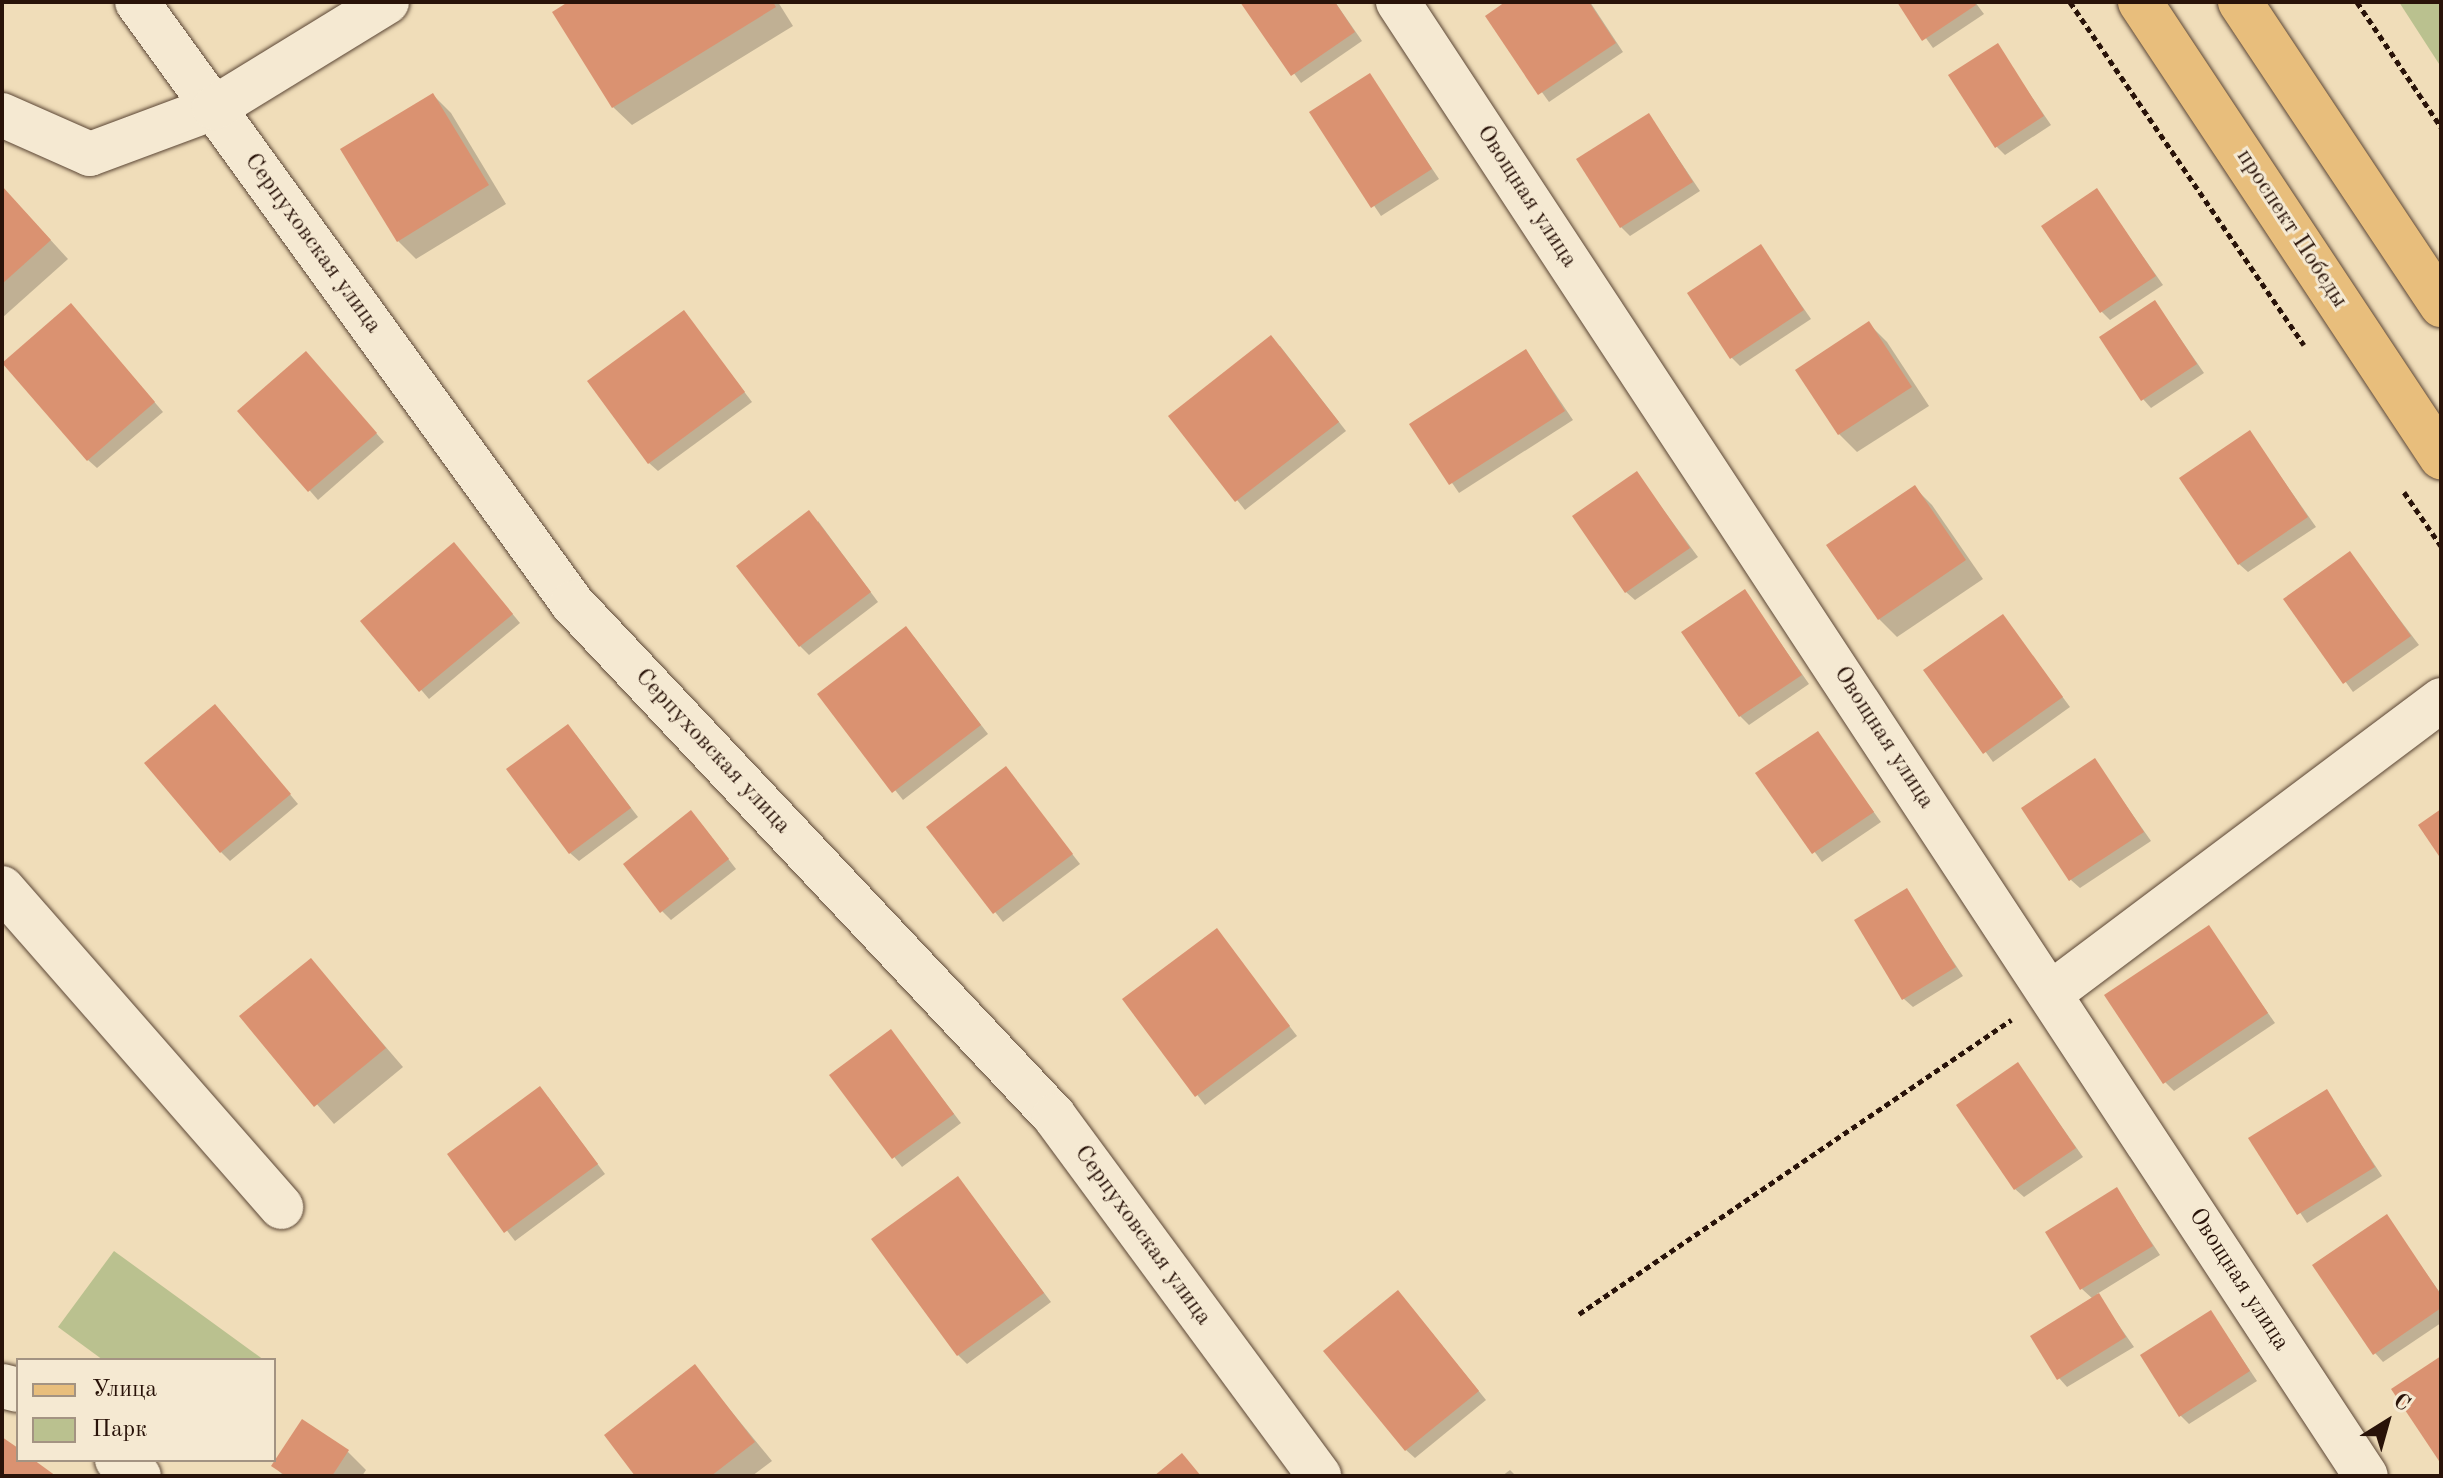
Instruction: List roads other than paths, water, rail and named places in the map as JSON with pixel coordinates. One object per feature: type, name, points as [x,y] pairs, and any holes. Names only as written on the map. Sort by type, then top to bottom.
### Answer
[{"type":"main road","name":"проспект Победы","points":[[2140,2],[2441,457]]},
{"type":"main road","points":[[2240,2],[2441,305]]},
{"type":"street","name":"Серпуховская улица","points":[[137,2],[572,603],[1054,1116],[1319,1476]]},
{"type":"street","points":[[2,115],[90,154],[214,108],[387,2]]},
{"type":"street","name":"Овощная улица","points":[[1398,2],[2366,1476]]},
{"type":"street","points":[[2051,993],[2441,700]]},
{"type":"street","points":[[2,888],[281,1207]]},
{"type":"street","points":[[120,1462],[139,1476]]}]
